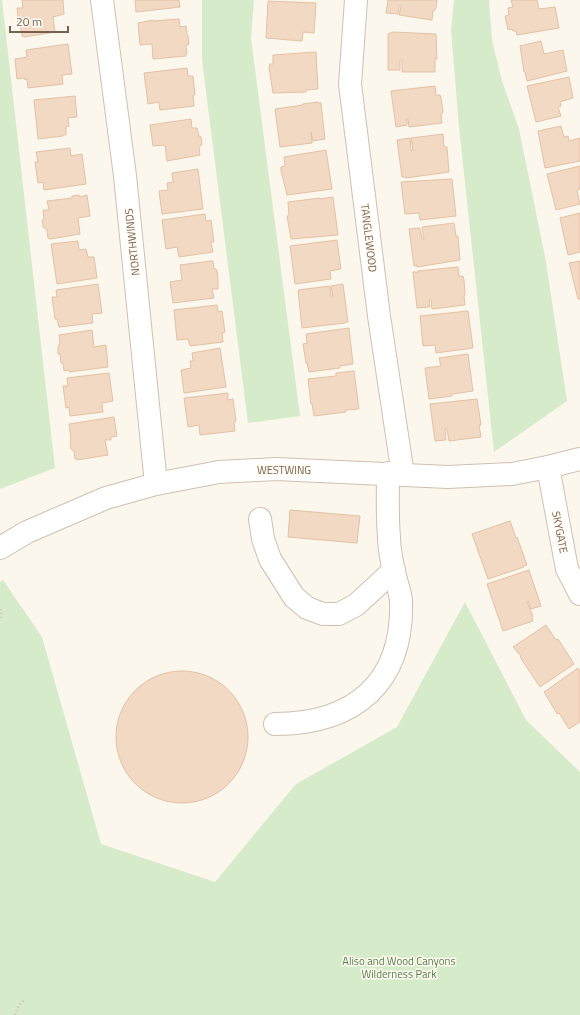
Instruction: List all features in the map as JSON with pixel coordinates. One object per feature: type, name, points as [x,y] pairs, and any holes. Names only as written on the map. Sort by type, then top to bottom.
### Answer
[{"type":"street","name":"NORTHWINDS","points":[[102,0],[126,176],[156,484]]},
{"type":"street","name":"TANGLEWOOD","points":[[275,724],[293,724],[318,720],[345,710],[365,697],[380,682],[393,656],[397,644],[401,621],[400,597],[388,536],[396,474],[379,316],[350,84],[356,0]]},
{"type":"street","name":"WESTWING","points":[[0,548],[27,532],[106,498],[156,484],[219,472],[276,469],[448,477],[512,474],[580,459]]},
{"type":"street","name":"SKYGATE","points":[[548,467],[567,569],[580,594]]},
{"type":"street","points":[[260,519],[263,539],[270,559],[294,597],[307,608],[323,614],[339,614],[356,605],[394,570]]},
{"type":"path","points":[[0,609],[0,619]]},
{"type":"path","points":[[15,1015],[19,1005],[25,998]]},
{"type":"green space","points":[[0,0],[2,0],[55,468],[0,489]]},
{"type":"green space","points":[[202,0],[254,0],[251,38],[300,416],[248,423],[202,60]]},
{"type":"green space","points":[[454,0],[489,0],[492,40],[502,81],[519,129],[546,262],[567,401],[494,452],[459,127],[451,30]]},
{"type":"green space","name":"Aliso and Wood Canyons Wilderness Park","points":[[3,580],[42,637],[101,844],[215,882],[296,784],[397,727],[465,602],[526,720],[580,772],[580,1015],[0,1015],[0,582]]},
{"type":"building","points":[[22,0],[63,0],[64,14],[53,17],[55,32],[24,37],[22,36],[21,28],[18,25],[17,8],[23,8]]},
{"type":"building","points":[[135,0],[179,0],[180,7],[136,12]]},
{"type":"building","points":[[388,0],[437,0],[436,8],[433,11],[432,20],[399,15],[401,6],[399,6],[398,14],[386,13]]},
{"type":"building","points":[[511,0],[537,0],[539,9],[555,7],[559,28],[517,35],[516,31],[513,31],[512,29],[508,30],[505,16],[509,15],[508,8],[513,7]]},
{"type":"building","points":[[268,1],[316,3],[314,33],[303,32],[302,41],[266,38]]},
{"type":"building","points":[[179,19],[180,27],[186,26],[188,36],[189,44],[186,46],[186,56],[153,59],[152,44],[140,45],[138,23],[153,20]]},
{"type":"building","points":[[393,32],[436,34],[437,59],[435,59],[435,72],[402,72],[402,60],[400,60],[400,70],[388,70],[388,34]]},
{"type":"building","points":[[541,41],[544,54],[563,50],[567,71],[527,81],[520,46]]},
{"type":"building","points":[[68,44],[72,74],[62,75],[63,84],[28,88],[27,79],[17,79],[15,59],[27,57],[26,50]]},
{"type":"building","points":[[316,52],[318,89],[306,90],[306,92],[273,93],[269,68],[270,64],[273,64],[273,55]]},
{"type":"building","points":[[187,68],[188,76],[193,76],[195,95],[193,95],[194,106],[160,110],[159,102],[148,104],[144,73]]},
{"type":"building","points":[[569,77],[573,98],[560,102],[561,106],[558,107],[561,116],[536,122],[527,86]]},
{"type":"building","points":[[435,86],[436,95],[440,95],[441,98],[443,111],[441,114],[442,123],[409,127],[407,119],[407,125],[396,127],[391,91]]},
{"type":"building","points":[[75,96],[77,117],[68,118],[69,126],[66,127],[66,135],[38,139],[34,100]]},
{"type":"building","points":[[318,102],[321,103],[325,139],[313,141],[311,132],[312,143],[280,147],[275,109]]},
{"type":"building","points":[[191,119],[192,128],[197,128],[199,136],[201,137],[202,144],[199,148],[200,155],[167,161],[165,145],[153,146],[150,125]]},
{"type":"building","points":[[561,126],[564,137],[568,136],[569,141],[580,138],[580,161],[545,168],[538,131]]},
{"type":"building","points":[[443,134],[444,147],[447,147],[449,172],[406,178],[402,177],[397,140],[410,138],[411,151],[413,150],[411,138]]},
{"type":"building","points":[[70,148],[71,156],[82,154],[86,184],[44,190],[43,182],[38,183],[35,162],[38,162],[36,152]]},
{"type":"building","points":[[326,150],[332,189],[287,195],[281,171],[281,167],[285,166],[284,157]]},
{"type":"building","points":[[580,166],[580,189],[577,190],[580,204],[556,210],[547,174]]},
{"type":"building","points":[[198,169],[203,209],[162,214],[159,191],[168,190],[167,183],[173,182],[172,173]]},
{"type":"building","points":[[452,179],[456,216],[420,220],[419,213],[405,214],[401,182]]},
{"type":"building","points":[[79,195],[80,197],[87,195],[90,216],[78,218],[80,234],[50,239],[48,238],[47,230],[43,227],[42,220],[44,219],[43,210],[49,210],[47,201],[72,198],[72,196]]},
{"type":"building","points":[[333,197],[338,235],[291,239],[287,216],[289,216],[288,202]]},
{"type":"building","points":[[580,213],[580,252],[568,255],[560,218]]},
{"type":"building","points":[[205,214],[206,221],[211,220],[214,242],[211,242],[213,252],[179,257],[177,247],[166,249],[162,220]]},
{"type":"building","points":[[454,223],[456,236],[458,236],[460,260],[417,267],[417,265],[414,266],[409,229],[420,228],[422,239],[424,239],[422,227]]},
{"type":"building","points":[[337,240],[341,269],[330,271],[331,279],[295,284],[290,246]]},
{"type":"building","points":[[78,241],[79,250],[86,249],[88,257],[94,257],[97,278],[57,284],[51,244]]},
{"type":"building","points":[[213,261],[218,279],[218,289],[212,289],[214,298],[173,303],[170,282],[182,280],[180,265]]},
{"type":"building","points":[[580,261],[580,299],[578,299],[569,263]]},
{"type":"building","points":[[458,267],[459,276],[463,276],[464,280],[465,305],[432,309],[431,300],[429,300],[430,307],[417,308],[413,272]]},
{"type":"building","points":[[98,284],[102,313],[92,314],[93,323],[59,327],[57,319],[55,319],[52,297],[57,297],[56,290]]},
{"type":"building","points":[[343,284],[348,322],[302,328],[298,290],[330,286],[331,296],[333,296],[331,286]]},
{"type":"building","points":[[217,305],[218,312],[222,311],[225,332],[222,333],[223,342],[190,346],[188,339],[177,340],[174,310]]},
{"type":"building","points":[[468,311],[473,348],[436,353],[435,345],[423,346],[420,316]]},
{"type":"building","points":[[349,328],[353,364],[340,366],[340,368],[309,372],[303,344],[307,343],[306,334]]},
{"type":"building","points":[[92,330],[94,347],[106,345],[108,367],[69,372],[69,370],[64,371],[60,354],[58,354],[58,346],[60,343],[59,335]]},
{"type":"building","points":[[220,348],[226,387],[184,393],[181,370],[191,368],[190,361],[193,361],[192,353]]},
{"type":"building","points":[[468,354],[473,391],[429,399],[425,368],[441,366],[439,358]]},
{"type":"building","points":[[354,371],[359,409],[314,416],[308,379],[336,376],[336,373]]},
{"type":"building","points":[[109,373],[113,401],[102,403],[103,412],[70,416],[69,407],[66,408],[63,386],[68,386],[67,378]]},
{"type":"building","points":[[228,393],[228,400],[233,399],[236,421],[234,422],[235,431],[200,435],[199,425],[188,427],[184,398]]},
{"type":"building","points":[[477,399],[481,425],[479,425],[481,437],[449,441],[447,429],[445,429],[446,440],[435,441],[430,404]]},
{"type":"building","points":[[114,417],[117,436],[111,437],[111,440],[105,440],[108,455],[77,460],[75,459],[74,451],[71,449],[69,424]]},
{"type":"building","points":[[290,510],[360,516],[357,543],[288,537]]},
{"type":"building","points":[[510,521],[527,565],[488,579],[472,534]]},
{"type":"building","points":[[529,570],[541,606],[531,609],[528,601],[527,602],[533,616],[533,621],[503,631],[487,584]]},
{"type":"building","points":[[546,625],[556,640],[558,639],[574,664],[540,687],[520,657],[521,656],[513,647]]},
{"type":"building","points":[[578,668],[580,671],[580,722],[569,729],[559,713],[557,714],[544,692]]},
{"type":"building","points":[[189,671],[213,678],[229,690],[241,706],[247,724],[247,750],[241,768],[229,784],[213,796],[195,802],[175,803],[151,796],[135,784],[123,768],[117,750],[116,730],[123,706],[135,690],[151,678],[169,672]]}]
